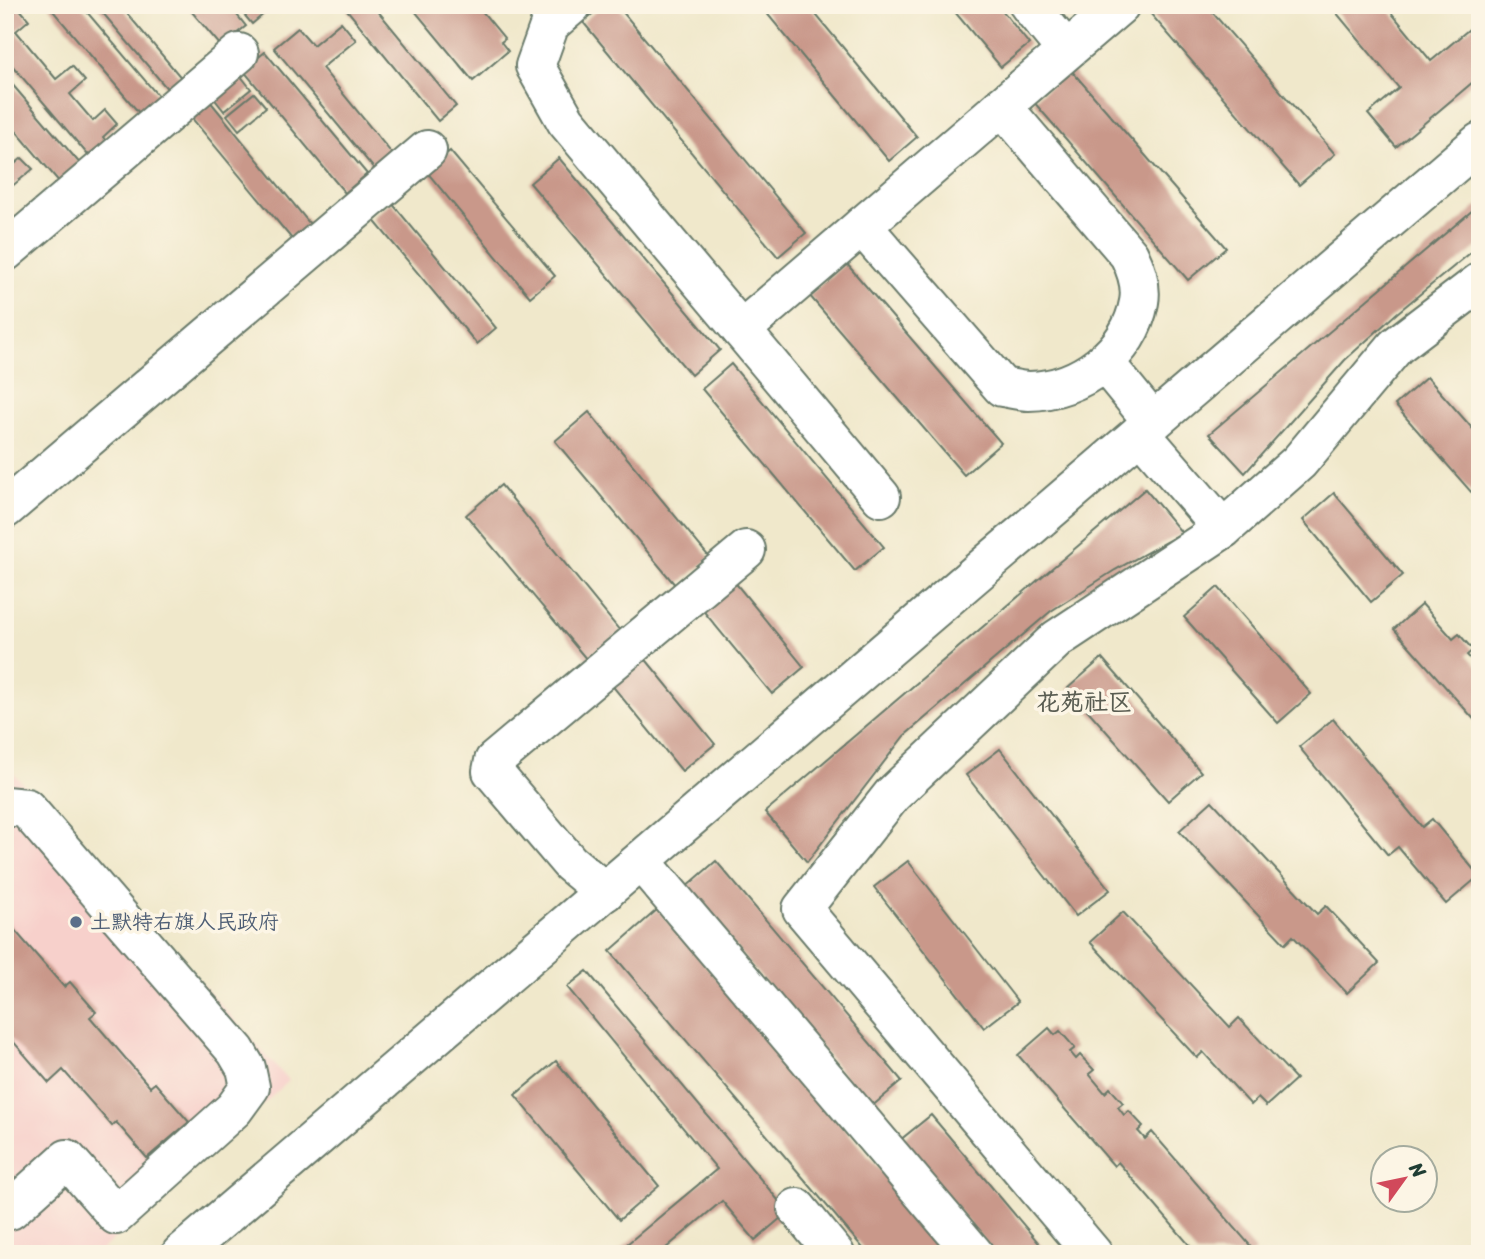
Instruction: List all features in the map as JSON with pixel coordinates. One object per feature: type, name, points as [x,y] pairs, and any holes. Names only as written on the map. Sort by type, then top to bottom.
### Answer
[{"type":"street","points":[[572,5],[550,24],[535,66],[566,121],[881,497]]},
{"type":"street","points":[[1029,5],[1066,50]]},
{"type":"street","points":[[741,330],[1119,5]]},
{"type":"street","points":[[5,252],[239,53]]},
{"type":"street","points":[[862,226],[1002,387],[1029,391],[1055,386],[1090,374],[1104,362],[1129,331],[1140,301],[1137,272],[1129,255],[1002,106]]},
{"type":"street","points":[[181,1254],[1480,142]]},
{"type":"street","points":[[5,509],[427,150]]},
{"type":"street","points":[[1093,1254],[802,909],[891,794],[1057,639],[1223,529],[1299,462],[1396,346],[1480,282]]},
{"type":"street","points":[[1104,362],[1147,427],[1223,529]]},
{"type":"street","points":[[605,892],[570,863],[492,771],[495,761],[746,550]]},
{"type":"street","points":[[5,806],[26,808],[236,1051],[246,1068],[250,1087],[234,1109],[116,1214],[67,1159],[10,1210],[5,1211]]},
{"type":"street","points":[[641,861],[974,1254]]},
{"type":"street","points":[[797,1208],[835,1254]]},
{"type":"shaded area","name":"土默特右旗人民政府","points":[[5,764],[289,1081],[97,1254],[5,1254]]},
{"type":"building","points":[[48,5],[81,5],[160,98],[140,114]]},
{"type":"building","points":[[96,5],[120,5],[183,80],[170,92]]},
{"type":"building","points":[[186,5],[229,5],[246,26],[221,46]]},
{"type":"building","points":[[236,5],[274,5],[252,24]]},
{"type":"building","points":[[343,5],[373,5],[456,106],[438,121]]},
{"type":"building","points":[[410,5],[477,5],[505,39],[501,42],[508,51],[473,81]]},
{"type":"building","points":[[603,5],[617,5],[806,233],[778,257],[583,22]]},
{"type":"building","points":[[760,5],[808,5],[917,137],[889,161]]},
{"type":"building","points":[[949,5],[998,5],[1029,44],[1001,67]]},
{"type":"building","points":[[1143,5],[1206,5],[1335,154],[1299,185]]},
{"type":"building","points":[[1330,5],[1385,5],[1431,61],[1480,20],[1480,76],[1396,147],[1368,114],[1399,88]]},
{"type":"building","points":[[19,8],[29,20],[16,31],[56,79],[72,66],[85,81],[70,94],[93,121],[105,110],[117,124],[103,137],[106,141],[88,155],[5,57],[5,19]]},
{"type":"building","points":[[341,22],[356,40],[322,68],[394,156],[376,171],[274,48],[298,28],[313,45]]},
{"type":"building","points":[[265,52],[367,174],[345,193],[243,70]]},
{"type":"building","points":[[1070,69],[1226,248],[1188,280],[1033,101]]},
{"type":"building","points":[[240,75],[251,89],[224,111],[213,97]]},
{"type":"building","points":[[5,76],[82,166],[61,184],[5,118]]},
{"type":"building","points":[[254,93],[266,107],[239,130],[227,115]]},
{"type":"building","points":[[209,100],[310,224],[292,239],[190,116]]},
{"type":"building","points":[[450,151],[555,276],[530,297],[426,171]]},
{"type":"building","points":[[22,158],[33,169],[5,192],[5,172]]},
{"type":"building","points":[[559,158],[720,350],[691,375],[530,183]]},
{"type":"building","points":[[391,202],[496,328],[477,344],[372,218]]},
{"type":"building","points":[[1480,204],[1480,245],[1345,360],[1245,473],[1209,434]]},
{"type":"building","points":[[846,263],[1001,443],[964,475],[809,295]]},
{"type":"building","points":[[731,364],[884,547],[855,571],[702,389]]},
{"type":"building","points":[[1427,377],[1480,437],[1480,485],[1471,492],[1395,405]]},
{"type":"building","points":[[589,412],[710,558],[676,586],[555,441]]},
{"type":"building","points":[[501,485],[621,632],[587,660],[466,515]]},
{"type":"building","points":[[1145,489],[1182,533],[1115,570],[1051,611],[904,736],[807,862],[765,812]]},
{"type":"building","points":[[1334,493],[1403,575],[1371,602],[1303,520]]},
{"type":"building","points":[[733,580],[804,667],[772,694],[700,607]]},
{"type":"building","points":[[1218,587],[1311,694],[1278,723],[1184,617]]},
{"type":"building","points":[[1422,604],[1453,639],[1459,634],[1473,650],[1467,655],[1480,669],[1480,726],[1394,629]]},
{"type":"building","points":[[643,656],[715,744],[682,771],[610,683]]},
{"type":"building","points":[[1102,658],[1201,772],[1168,801],[1068,688]]},
{"type":"building","points":[[1333,719],[1422,827],[1432,819],[1479,876],[1446,904],[1398,847],[1388,855],[1299,747]]},
{"type":"building","points":[[1000,749],[1110,890],[1076,916],[966,775]]},
{"type":"building","points":[[1212,801],[1317,914],[1326,906],[1379,963],[1347,993],[1293,936],[1285,944],[1179,831]]},
{"type":"building","points":[[716,861],[902,1081],[871,1107],[685,888]]},
{"type":"building","points":[[908,861],[1018,1002],[984,1028],[874,887]]},
{"type":"building","points":[[658,909],[951,1254],[868,1254],[610,951]]},
{"type":"building","points":[[1123,912],[1230,1027],[1239,1018],[1296,1079],[1266,1106],[1258,1098],[1251,1105],[1203,1052],[1197,1058],[1090,942]]},
{"type":"building","points":[[5,919],[64,987],[70,982],[96,1012],[90,1017],[150,1087],[155,1083],[189,1122],[147,1158],[116,1122],[112,1126],[63,1070],[49,1083],[5,1032]]},
{"type":"building","points":[[587,971],[788,1212],[755,1240],[722,1201],[659,1254],[615,1254],[717,1169],[567,987]]},
{"type":"building","points":[[1049,1028],[1055,1035],[1060,1031],[1075,1048],[1070,1052],[1076,1059],[1080,1055],[1094,1070],[1089,1074],[1105,1093],[1110,1088],[1123,1103],[1118,1107],[1124,1115],[1129,1111],[1143,1126],[1138,1131],[1145,1139],[1152,1132],[1255,1251],[1251,1254],[1197,1254],[1118,1162],[1114,1166],[1018,1055]]},
{"type":"building","points":[[556,1061],[659,1186],[619,1220],[515,1095]]},
{"type":"building","points":[[931,1115],[1048,1254],[995,1254],[899,1141]]},
{"type":"place","name":"土默特右旗人民政府","points":[[76,922]]},
{"type":"district","name":"花苑社区","points":[[1084,702]]}]
